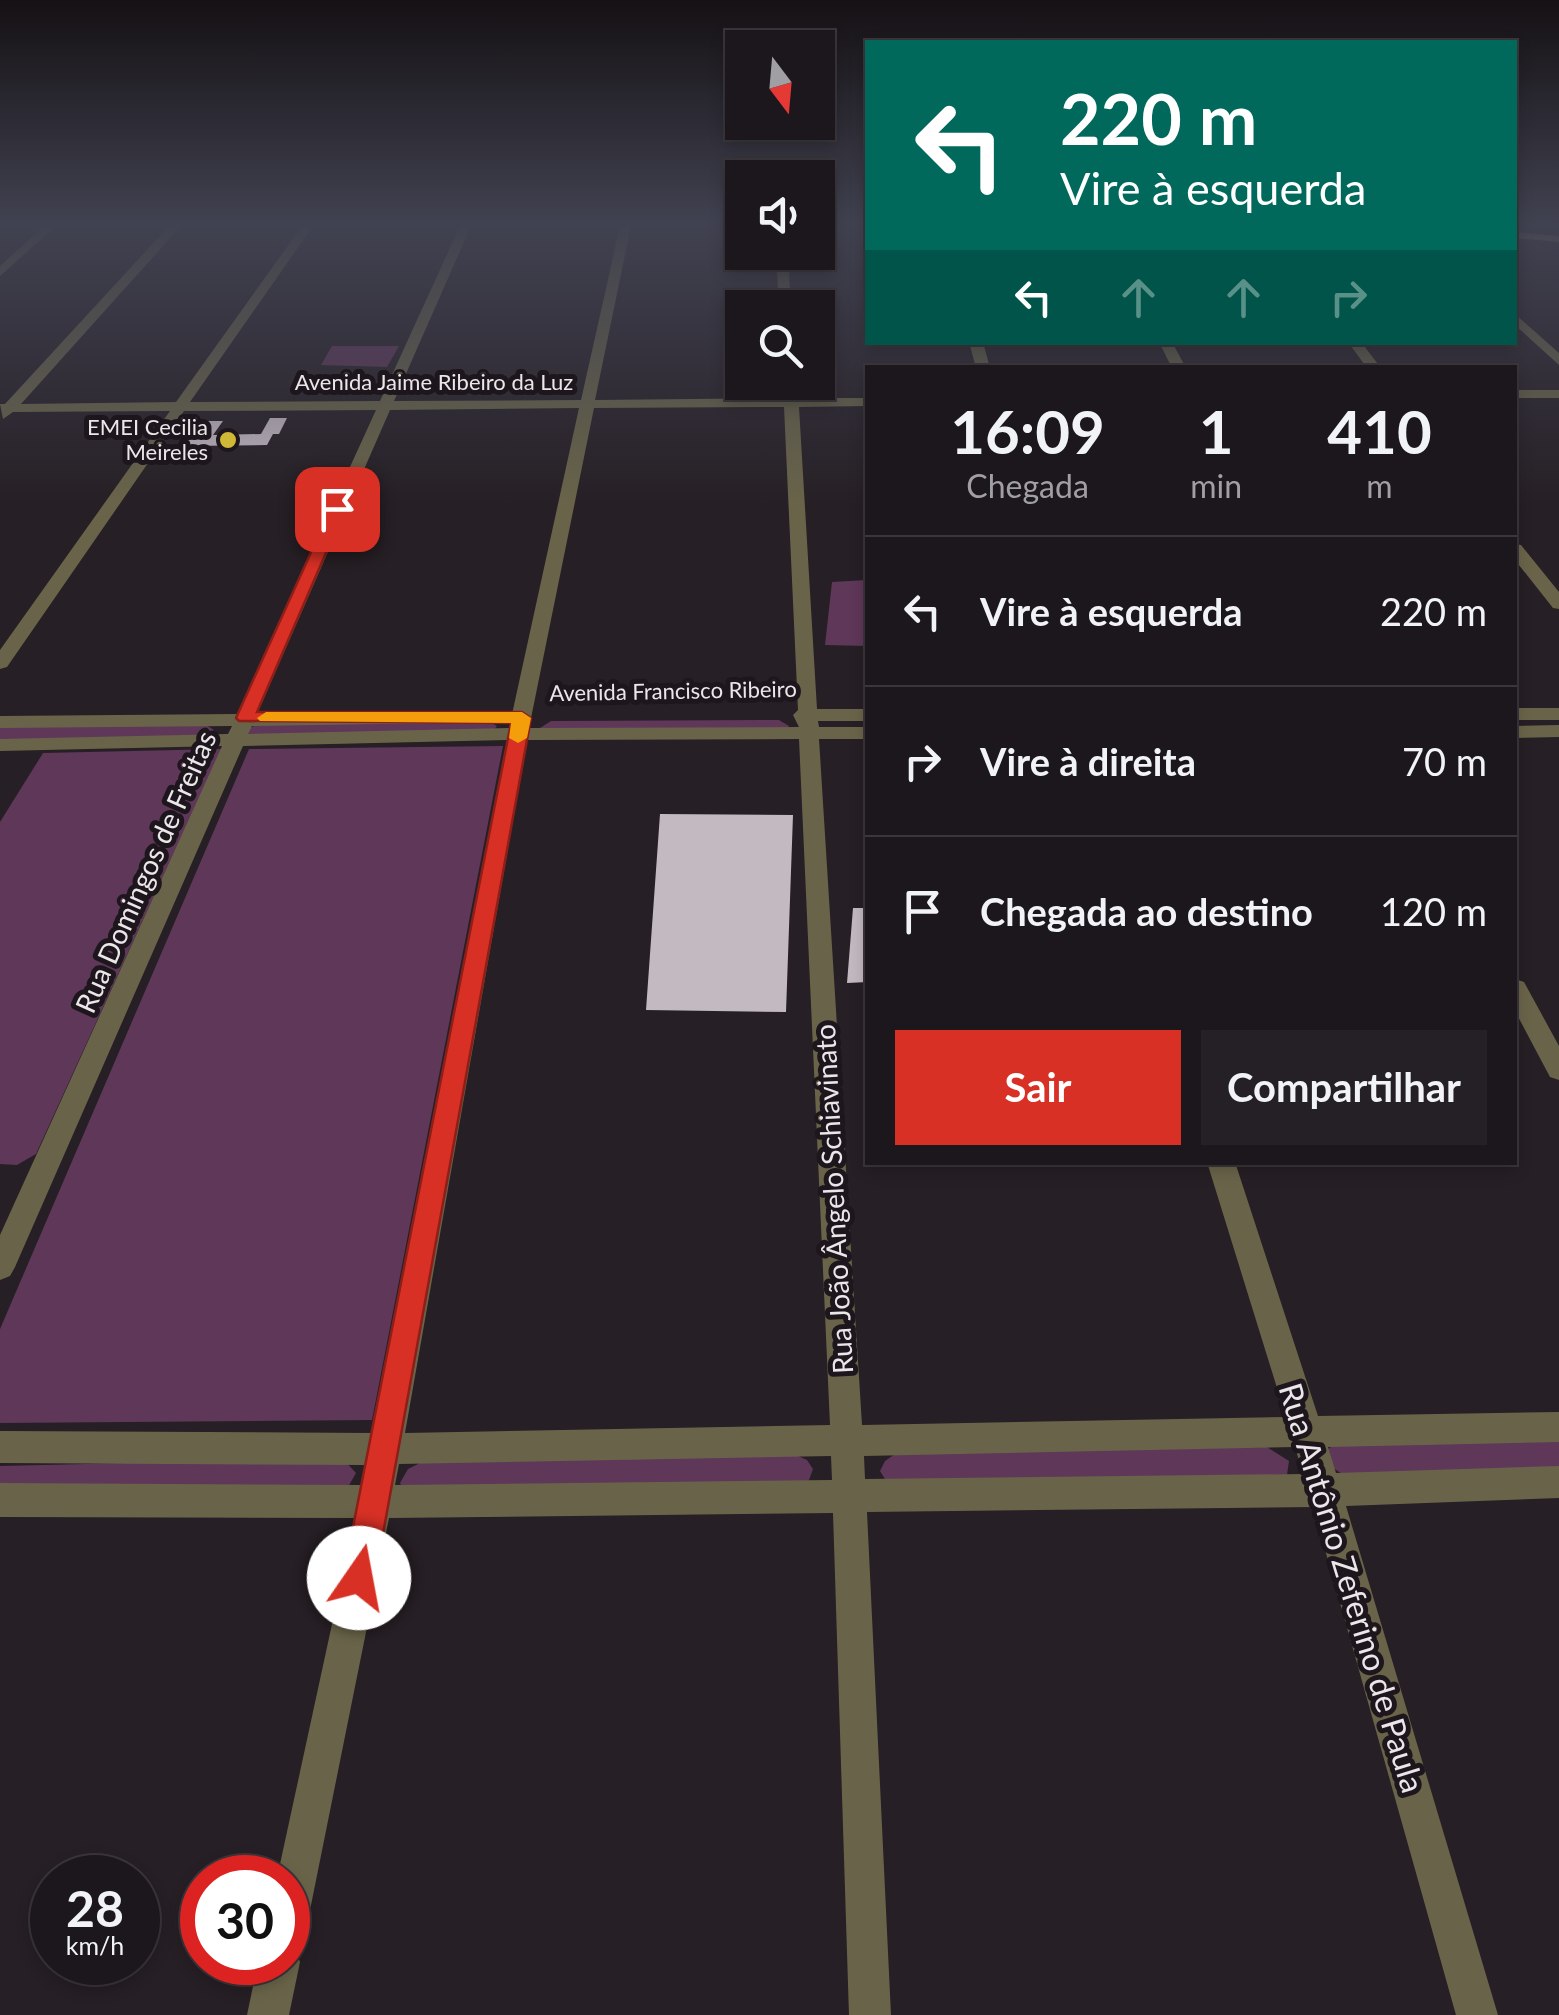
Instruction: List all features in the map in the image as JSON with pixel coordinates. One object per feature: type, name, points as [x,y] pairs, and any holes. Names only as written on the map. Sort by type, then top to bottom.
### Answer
[{"type":"street","points":[[3,412],[88,320]]},
{"type":"street","points":[[0,663],[241,320]]},
{"type":"street","name":"Rua Domingos de Freitas","points":[[0,1267],[422,320]]},
{"type":"street","points":[[301,1855],[386,1449],[520,726],[605,320]]},
{"type":"street","points":[[1517,320],[1559,361]]},
{"type":"street","points":[[1356,345],[1372,365]]},
{"type":"street","points":[[1517,394],[1559,394]]},
{"type":"street","name":"Rua João Ângelo Schiavinato","points":[[791,402],[847,1442],[870,2015]]},
{"type":"street","name":"Avenida Jaime Ribeiro da Luz","points":[[3,412],[180,406],[865,402]]},
{"type":"street","points":[[1517,405],[1559,405]]},
{"type":"street","points":[[1517,552],[1559,604]]},
{"type":"street","points":[[1517,714],[1559,714]]},
{"type":"street","name":"Avenida Francisco Ribeiro","points":[[0,722],[245,718],[520,726],[810,724],[865,715]]},
{"type":"street","points":[[74,744],[86,720]]},
{"type":"street","name":"Avenida Francisco Ribeiro","points":[[810,724],[865,733]]},
{"type":"street","name":"Avenida Francisco Ribeiro","points":[[0,745],[236,740],[520,726]]},
{"type":"street","points":[[1517,732],[1559,731]]},
{"type":"street","points":[[1517,992],[1559,1070]]},
{"type":"street","name":"Rua Antônio Zeferino de Paula","points":[[1222,1165],[1325,1490],[1478,2015]]},
{"type":"street","points":[[0,1448],[386,1449],[1559,1427]]},
{"type":"street","points":[[0,1500],[374,1502],[1325,1490],[1559,1482]]},
{"type":"street","points":[[268,2015],[274,1985]]},
{"type":"shaded area","points":[[332,346],[399,346],[387,367],[321,365]]},
{"type":"shaded area","points":[[865,580],[865,646],[825,645],[832,582]]},
{"type":"shaded area","points":[[779,720],[789,726],[786,731],[540,728],[551,721]]},
{"type":"shaded area","points":[[488,721],[497,726],[493,731],[248,735],[246,730],[258,724]]},
{"type":"shaded area","points":[[206,725],[214,730],[209,735],[0,740],[0,727]]},
{"type":"shaded area","points":[[503,746],[372,1420],[0,1423],[0,1329],[249,749]]},
{"type":"shaded area","points":[[221,749],[36,1154],[17,1165],[0,1164],[0,822],[43,753]]},
{"type":"shaded area","points":[[1559,1439],[1559,1473],[1348,1478],[1326,1463],[1327,1450],[1336,1443]]},
{"type":"shaded area","points":[[1267,1447],[1289,1461],[1287,1475],[888,1484],[880,1471],[895,1454]]},
{"type":"shaded area","points":[[796,1455],[807,1460],[813,1469],[808,1483],[405,1492],[400,1483],[408,1469],[420,1463]]},
{"type":"shaded area","points":[[342,1458],[356,1473],[348,1487],[0,1501],[0,1466]]},
{"type":"building","name":"EMEI Cecilia Meireles","points":[[270,418],[287,418],[279,434],[273,434],[267,445],[183,446],[201,421],[223,421],[213,435],[261,434]]},
{"type":"building","points":[[660,814],[793,815],[786,1012],[646,1010]]},
{"type":"building","points":[[853,908],[865,908],[865,982],[847,983]]},
{"type":"slow traffic","points":[[266,718],[522,718],[518,738]]},
{"type":"place","name":"EMEI Cecilia Meireles","points":[[228,440]]},
{"type":"route","points":[[337,509],[245,718],[522,718],[359,1578]]}]
